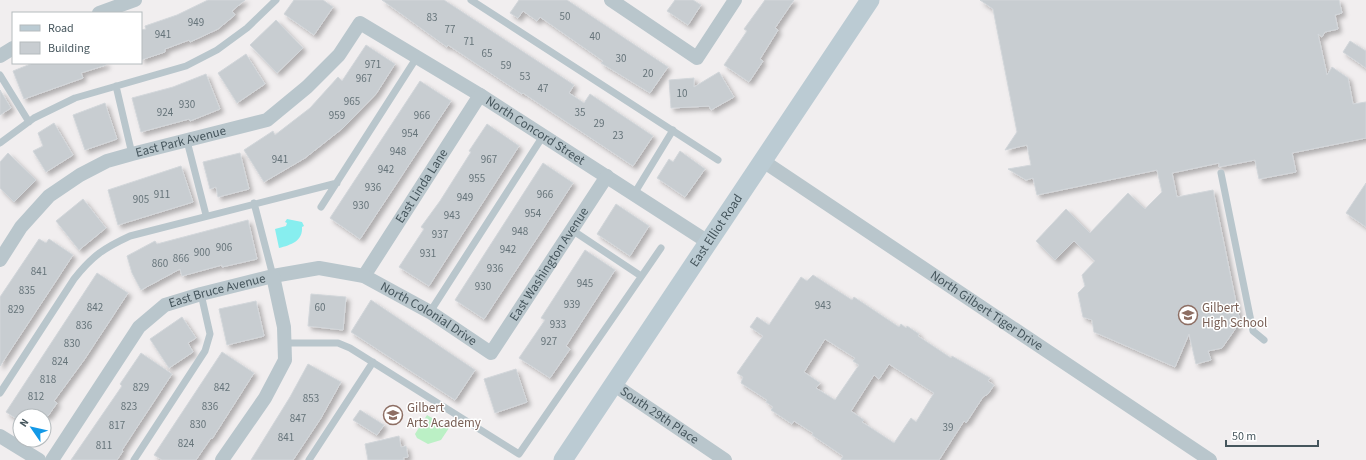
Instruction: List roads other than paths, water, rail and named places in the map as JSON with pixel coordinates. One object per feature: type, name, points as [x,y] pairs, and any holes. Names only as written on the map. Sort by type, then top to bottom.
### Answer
[{"type":"main road","name":"East Elliot Road","points":[[563,460],[870,0]]},
{"type":"street","points":[[103,12],[136,0]]},
{"type":"street","points":[[611,0],[697,58],[735,0]]},
{"type":"street","name":"North Concord Street","points":[[360,22],[480,95],[708,242]]},
{"type":"street","name":"East Park Avenue","points":[[0,260],[21,227],[49,196],[80,175],[107,161],[267,120],[307,87],[339,55],[360,22]]},
{"type":"street","points":[[0,56],[12,49]]},
{"type":"street","name":"East Linda Lane","points":[[364,276],[480,95]]},
{"type":"street","name":"North Gilbert Tiger Drive","points":[[763,161],[1210,460]]},
{"type":"street","name":"East Washington Avenue","points":[[491,353],[607,176]]},
{"type":"street","name":"East Bruce Avenue","points":[[52,460],[139,327],[165,305],[201,294],[273,276],[319,268],[364,276]]},
{"type":"street","points":[[222,460],[265,398],[285,360],[284,327],[273,276]]},
{"type":"street","name":"North Colonial Drive","points":[[364,276],[430,312],[491,353]]},
{"type":"street","name":"South 29th Place","points":[[613,384],[725,460]]},
{"type":"street","points":[[0,436],[39,460]]},
{"type":"lane","points":[[0,143],[29,122],[75,98],[186,66],[217,50],[247,28],[276,0]]},
{"type":"lane","points":[[471,0],[718,160]]},
{"type":"lane","points":[[321,207],[417,57]]},
{"type":"lane","points":[[0,75],[29,122]]},
{"type":"lane","points":[[116,86],[132,154]]},
{"type":"lane","points":[[634,194],[672,130]]},
{"type":"lane","points":[[430,312],[544,136]]},
{"type":"lane","points":[[188,140],[206,215]]},
{"type":"lane","points":[[1221,173],[1253,331],[1264,340]]},
{"type":"lane","points":[[0,393],[74,279],[86,263],[105,248],[130,236],[206,215],[337,183]]},
{"type":"lane","points":[[254,203],[273,276]]},
{"type":"lane","points":[[572,230],[641,276]]},
{"type":"lane","points":[[285,343],[338,343],[373,362],[519,454],[661,248]]},
{"type":"lane","points":[[134,460],[205,351],[210,334],[201,294]]},
{"type":"lane","points":[[309,460],[373,362]]},
{"type":"water","points":[[287,219],[302,222],[304,226],[302,227],[301,236],[295,242],[279,248],[275,229],[286,226],[287,223],[285,222]]},
{"type":"place","name":"Gilbert High School","points":[[1188,315]]},
{"type":"place","name":"Gilbert Arts Academy","points":[[393,415]]}]
